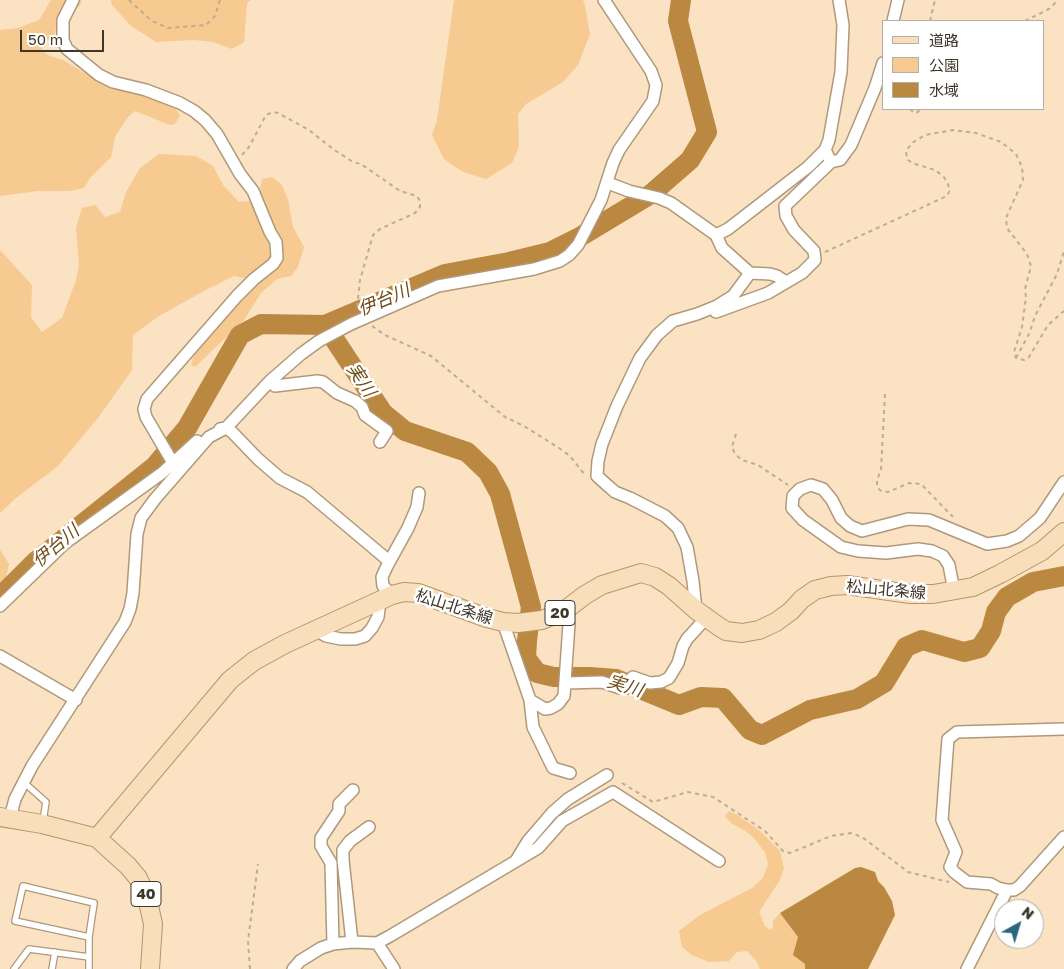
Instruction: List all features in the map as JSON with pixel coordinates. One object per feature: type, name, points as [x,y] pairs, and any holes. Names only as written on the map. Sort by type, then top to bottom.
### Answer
[{"type":"main road","name":"松山北条線","points":[[97,838],[230,680],[254,661],[285,644],[386,598],[404,592],[418,593],[503,622],[542,620],[564,611],[602,585],[641,573],[655,577],[669,586],[701,614],[726,631],[742,633],[759,630],[776,622],[791,612],[802,599],[815,590],[831,586],[847,585],[910,594],[933,594],[973,587],[1042,551],[1064,532]]},
{"type":"main road","points":[[5,818],[42,824],[97,838]]},
{"type":"main road","name":"40","points":[[97,838],[128,866],[138,878],[147,896],[153,924],[150,969]]},
{"type":"street","points":[[72,0],[63,20],[63,40],[67,49],[99,75],[114,82],[146,90],[171,100],[194,111],[205,120],[217,134],[234,165],[253,191],[276,242],[277,258],[273,264],[237,296],[146,399],[144,409],[146,417],[171,459]]},
{"type":"street","points":[[5,818],[32,766],[125,622],[133,593],[136,534],[141,518],[155,499],[209,438],[226,428],[270,381],[319,341],[362,319],[438,286],[534,268],[560,261],[578,245],[608,184],[613,163],[619,150],[653,101],[656,85],[651,70],[604,0]]},
{"type":"street","points":[[716,235],[728,228],[801,172],[825,150],[829,140],[841,72],[843,25],[839,0]]},
{"type":"street","points":[[893,20],[898,0]]},
{"type":"street","points":[[697,314],[707,316],[768,293],[802,273],[816,260],[814,251],[794,230],[786,216],[785,206],[831,162],[840,160],[851,145],[882,66]]},
{"type":"street","points":[[825,150],[831,162]]},
{"type":"street","points":[[608,184],[672,203],[716,235],[722,248],[750,272],[770,274],[786,282]]},
{"type":"street","points":[[566,678],[602,682],[620,688],[633,677],[650,683],[661,682],[668,678],[678,662],[683,646],[701,614],[687,547],[678,528],[665,516],[615,492],[597,476],[598,461],[602,444],[640,358],[657,335],[672,321],[718,306],[733,296],[750,272]]},
{"type":"street","points":[[270,381],[276,386],[317,381],[323,382],[337,393],[355,401],[362,407],[365,415],[387,431],[380,442]]},
{"type":"street","points":[[0,606],[65,542],[162,473],[171,459],[207,432],[226,428]]},
{"type":"street","points":[[226,428],[280,478],[307,492],[390,561]]},
{"type":"street","points":[[954,591],[949,565],[943,556],[932,551],[918,549],[886,553],[858,551],[841,547],[803,520],[792,508],[793,496],[800,489],[811,485],[823,489],[832,500],[841,518],[850,526],[862,531],[908,519],[929,520],[987,544],[1007,541],[1019,536],[1040,518],[1064,482]]},
{"type":"street","points":[[316,630],[326,636],[340,639],[355,639],[365,636],[372,628],[386,598],[382,577],[417,507],[418,493]]},
{"type":"street","points":[[530,700],[545,709],[552,708],[558,704],[564,696],[569,624],[564,611]]},
{"type":"street","points":[[503,622],[530,700],[533,728],[553,768],[570,773]]},
{"type":"street","points":[[0,656],[76,700]]},
{"type":"street","points":[[1064,729],[957,732],[948,739],[942,820],[956,852],[950,866],[954,872],[967,882],[992,884],[1007,890],[1014,890],[1020,886],[1064,837]]},
{"type":"street","points":[[516,860],[528,841],[568,799],[607,775]]},
{"type":"street","points":[[333,944],[331,862],[321,846],[321,838],[338,811],[340,804],[353,790]]},
{"type":"street","points":[[292,969],[300,961],[321,948],[333,944],[352,942],[377,943],[538,848],[562,821],[613,792],[719,861]]},
{"type":"street","points":[[352,942],[343,860],[344,850],[350,841],[369,828]]},
{"type":"street","points":[[967,969],[1007,890]]},
{"type":"street","points":[[377,943],[394,969]]},
{"type":"lane","points":[[23,784],[28,786],[46,802],[42,824]]},
{"type":"lane","points":[[89,937],[15,921],[24,886],[94,902],[89,937],[89,969]]},
{"type":"lane","points":[[14,969],[28,949],[89,956]]},
{"type":"lane","points":[[52,969],[55,952]]},
{"type":"path","points":[[128,0],[152,21],[168,28],[206,25],[215,16],[220,0]]},
{"type":"path","points":[[930,20],[935,0]]},
{"type":"path","points":[[1028,20],[1049,9],[1058,0]]},
{"type":"path","points":[[234,165],[249,147],[266,115],[273,112],[309,130],[333,149],[353,162],[361,164],[400,191],[417,196],[420,201],[420,207],[415,213],[380,229],[373,235],[360,280],[357,305]]},
{"type":"path","points":[[816,256],[947,196],[950,190],[942,176],[935,170],[912,163],[907,159],[906,151],[912,142],[924,134],[953,130],[976,133],[1001,142],[1016,154],[1022,167],[1023,180],[1006,218],[1007,228],[1027,254],[1031,266],[1025,289],[1026,297],[1022,327],[1014,352],[1016,358]]},
{"type":"path","points":[[1016,358],[1029,334],[1035,316],[1058,274],[1064,251]]},
{"type":"path","points":[[1016,358],[1024,360],[1029,357],[1048,325],[1064,311]]},
{"type":"path","points":[[362,319],[386,335],[431,356],[505,417],[524,426],[559,448],[579,466],[590,482]]},
{"type":"path","points":[[885,394],[881,470],[877,486],[881,491],[888,492],[910,483],[921,484],[956,520]]},
{"type":"path","points":[[736,434],[732,447],[735,454],[742,460],[758,465],[796,493]]},
{"type":"path","points":[[607,775],[653,802],[688,792],[713,797],[765,831],[783,851],[790,853],[831,836],[851,833],[862,836],[908,872],[944,882],[967,882]]},
{"type":"path","points":[[250,969],[248,941],[258,864]]},
{"type":"green space","points":[[51,0],[82,0],[72,13],[58,20],[54,37],[41,45],[42,51],[111,84],[164,101],[175,107],[180,116],[175,124],[170,125],[135,111],[128,117],[115,137],[111,157],[90,178],[84,188],[69,191],[38,191],[0,196],[0,30],[18,28],[39,20]]},
{"type":"green space","points":[[111,0],[251,0],[247,3],[244,42],[232,49],[213,42],[194,40],[156,42],[130,25],[112,5]]},
{"type":"green space","points":[[454,0],[583,0],[585,6],[590,34],[578,65],[563,82],[526,104],[518,114],[519,147],[512,163],[486,179],[463,172],[444,159],[432,135],[437,120]]},
{"type":"green space","points":[[159,154],[196,156],[213,166],[223,185],[239,202],[256,199],[262,179],[272,177],[282,185],[288,200],[293,227],[304,247],[298,267],[291,276],[277,279],[261,293],[244,320],[195,367],[191,365],[194,356],[252,285],[249,279],[234,276],[159,316],[133,335],[132,370],[98,418],[58,466],[16,498],[0,513],[0,250],[32,285],[31,317],[42,332],[62,318],[76,280],[79,265],[76,228],[82,208],[95,205],[105,217],[120,212],[126,192],[140,168]]},
{"type":"green space","points":[[0,550],[9,564],[5,581],[0,586]]},
{"type":"green space","points":[[729,811],[760,831],[780,851],[784,869],[780,880],[759,912],[765,926],[770,930],[773,927],[773,921],[780,913],[798,937],[794,955],[806,964],[805,969],[760,969],[747,951],[737,952],[729,961],[709,962],[692,955],[682,947],[679,931],[700,915],[752,888],[763,878],[768,864],[765,852],[753,837],[731,823],[725,816]]},
{"type":"water","points":[[861,867],[875,872],[878,881],[892,901],[895,915],[868,969],[805,969],[805,964],[793,955],[798,937],[780,913],[855,868]]},
{"type":"waterway","name":"伊台川","points":[[0,597],[36,561],[155,466],[187,428],[240,335],[261,324],[325,325],[445,274],[550,252],[578,238],[651,194],[690,160],[707,132],[678,21],[681,0]]},
{"type":"waterway","name":"実川","points":[[325,325],[383,413],[405,431],[467,452],[488,472],[500,494],[531,607],[526,658],[537,673],[554,677],[616,679],[679,705],[701,697],[723,698],[750,730],[762,735],[810,710],[857,699],[884,683],[906,647],[922,640],[964,652],[980,648],[991,631],[996,612],[1007,597],[1033,582],[1064,576]]}]
